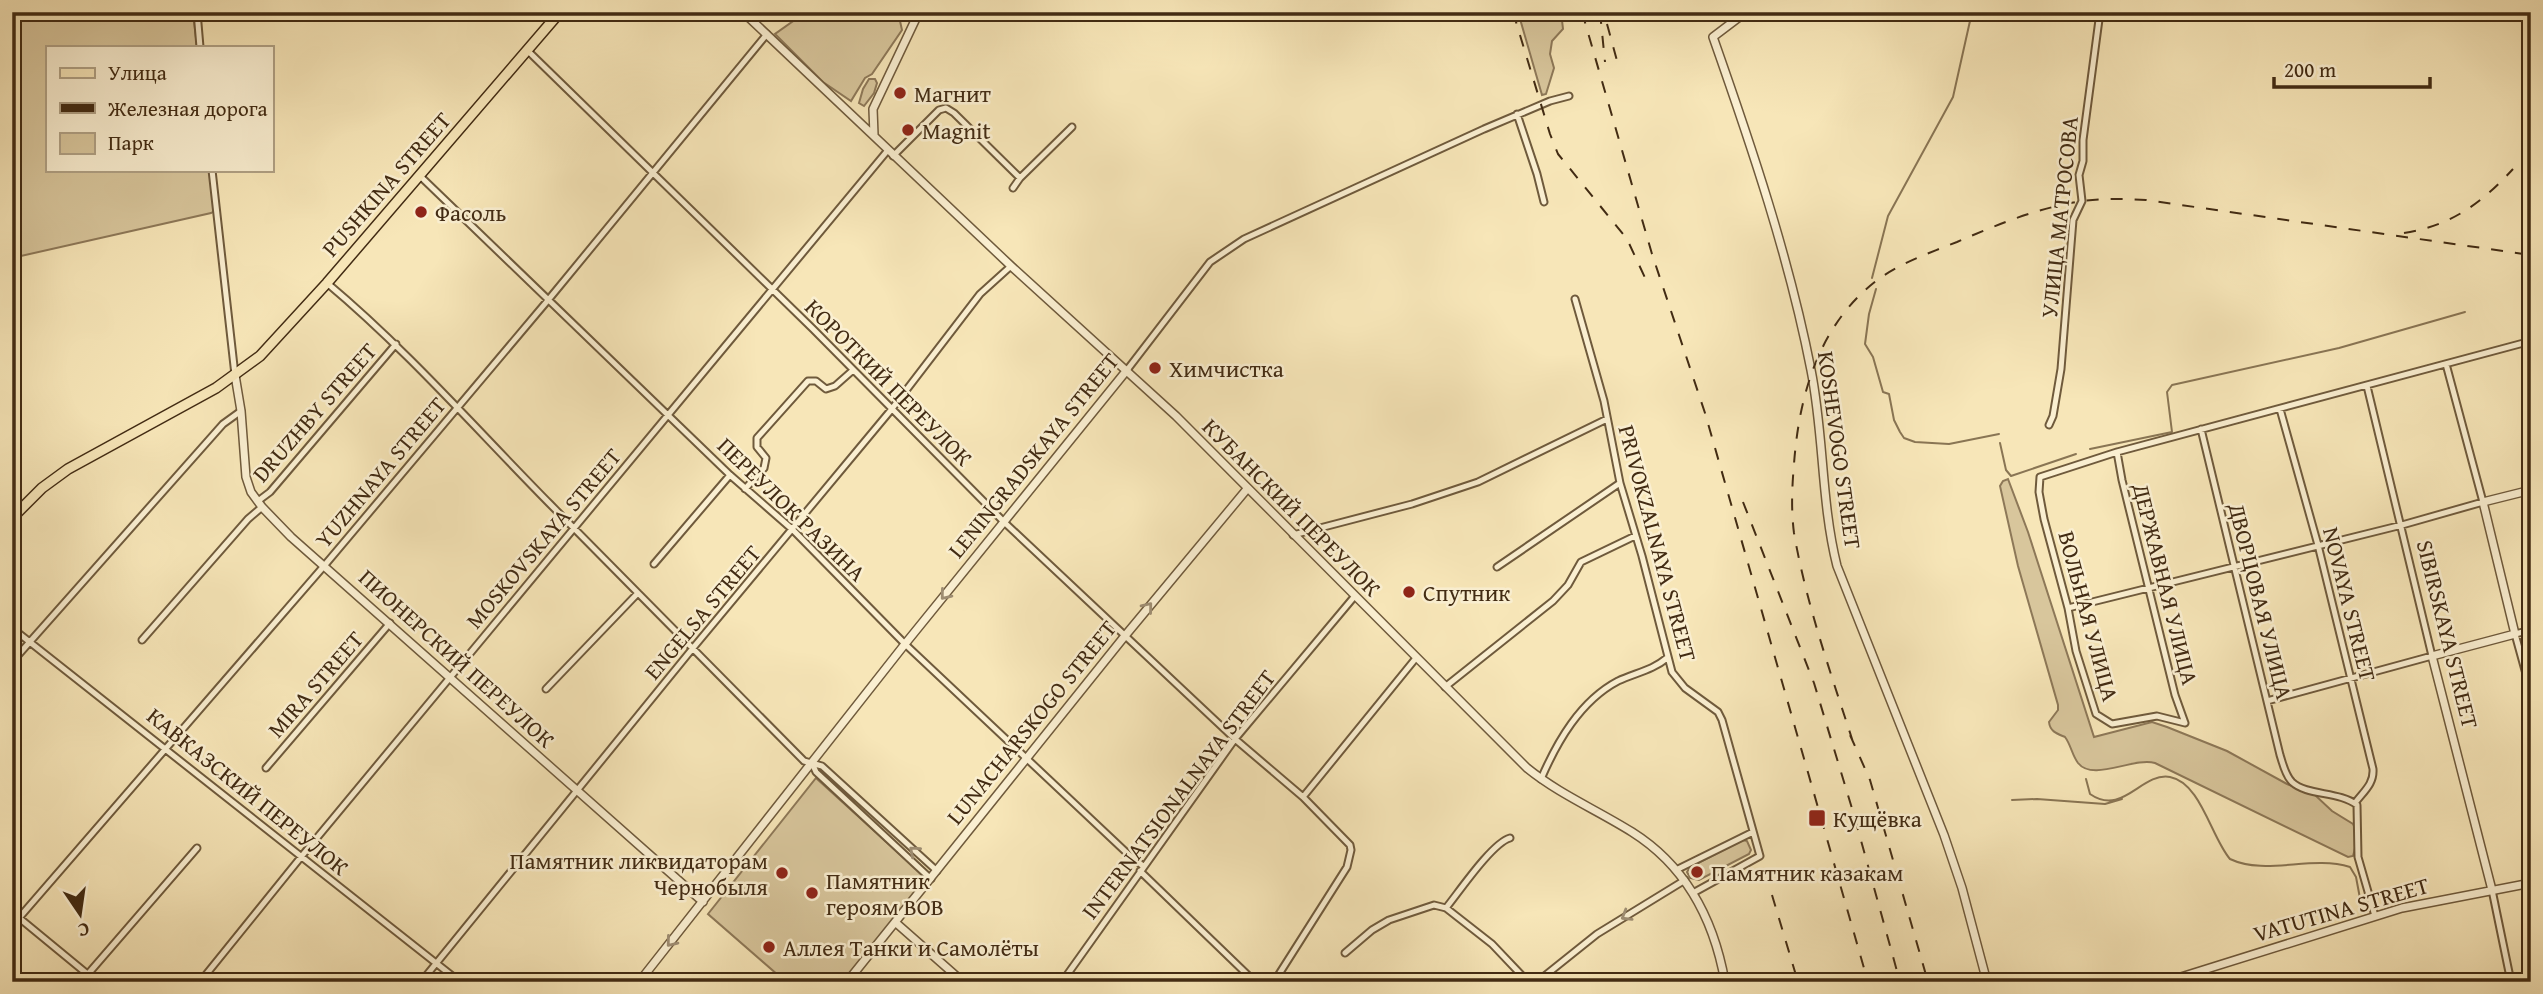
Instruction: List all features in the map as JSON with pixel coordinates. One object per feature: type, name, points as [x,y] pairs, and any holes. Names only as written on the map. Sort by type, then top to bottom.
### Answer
[{"type":"main road","name":"PUSHKINA STREET","points":[[12,518],[42,488],[68,469],[235,375],[260,356],[327,283],[560,12]]},
{"type":"street","points":[[197,12],[200,46]]},
{"type":"street","name":"КУБАНСКИЙ ПЕРЕУЛОК","points":[[743,12],[1011,266],[1176,416],[1354,597],[1541,780],[1631,831],[1678,869],[1693,893],[1717,949],[1725,982]]},
{"type":"street","points":[[874,136],[873,109],[919,12]]},
{"type":"street","name":"KOSHEVOGO STREET","points":[[1746,12],[1713,37],[1775,224],[1807,348],[1815,394],[1829,524],[1837,566],[1944,835],[1962,888],[1987,982]]},
{"type":"street","name":"УЛИЦА МАТРОСОВА","points":[[2049,425],[2061,369],[2073,220],[2082,201],[2079,175],[2101,12]]},
{"type":"street","name":"YUZHNAYA STREET","points":[[12,926],[324,566],[550,299],[767,34]]},
{"type":"street","name":"КОРОТКИЙ ПЕРЕУЛОК","points":[[527,50],[1004,522],[1124,637],[1303,797],[1350,845],[1352,850],[1347,867],[1275,982]]},
{"type":"street","name":"LENINGRADSKAYA STREET","points":[[639,982],[905,644],[1127,370],[1195,281],[1220,254],[1244,239],[1517,114],[1569,96]]},
{"type":"street","points":[[890,153],[939,110],[946,108],[1020,178]]},
{"type":"street","points":[[1517,114],[1544,202]]},
{"type":"street","points":[[1013,188],[1072,127]]},
{"type":"street","name":"MOSKOVSKAYA STREET","points":[[200,982],[771,290],[890,153]]},
{"type":"street","points":[[12,662],[223,424],[241,411],[212,172]]},
{"type":"street","name":"ПЕРЕУЛОК РАЗИНА","points":[[419,175],[730,475],[793,530],[905,644],[1128,854],[1255,982]]},
{"type":"street","name":"ENGELSA STREET","points":[[421,982],[891,410],[980,294],[1011,266]]},
{"type":"street","points":[[327,283],[396,344],[458,406],[551,505],[804,761],[822,766],[937,871]]},
{"type":"street","name":"PRIVOKZALNAYA STREET","points":[[1575,299],[1591,350],[1620,483],[1667,657],[1677,681],[1718,712],[1722,720],[1760,856],[1693,893]]},
{"type":"street","points":[[2117,452],[2530,342]]},
{"type":"street","name":"DRUZHBY STREET","points":[[142,640],[396,344]]},
{"type":"street","points":[[2445,364],[2531,692]]},
{"type":"street","points":[[746,489],[764,468],[766,458],[757,447],[757,438],[808,381],[816,381],[826,388],[835,386],[852,370]]},
{"type":"street","name":"SIBIRSKAYA STREET","points":[[2367,386],[2492,890]]},
{"type":"street","name":"NOVAYA STREET","points":[[2280,409],[2318,545],[2373,779],[2355,803]]},
{"type":"street","name":"ПИОНЕРСКИЙ ПЕРЕУЛОК","points":[[241,411],[246,477],[251,492],[291,537],[703,902]]},
{"type":"street","points":[[1292,535],[1412,504],[1478,482],[1607,419]]},
{"type":"street","name":"ДВОРЦОВАЯ УЛИЦА","points":[[2200,429],[2280,755],[2290,780],[2302,787],[2355,803]]},
{"type":"street","name":"ВОЛЬНАЯ УЛИЦА","points":[[2117,452],[2040,477],[2039,492],[2044,519],[2068,608],[2076,651],[2100,719],[2117,724],[2157,716],[2185,723]]},
{"type":"street","name":"ДЕРЖАВНАЯ УЛИЦА","points":[[2117,452],[2175,695],[2185,723]]},
{"type":"street","points":[[654,564],[730,475]]},
{"type":"street","points":[[1497,567],[1620,483]]},
{"type":"street","name":"LUNACHARSKOGO STREET","points":[[847,982],[1124,637],[1247,489]]},
{"type":"street","points":[[2068,608],[2531,490]]},
{"type":"street","points":[[1445,687],[1553,601],[1568,585],[1581,562],[1635,536]]},
{"type":"street","points":[[546,689],[638,593]]},
{"type":"street","name":"INTERNATSIONALNAYA STREET","points":[[1062,982],[1235,739],[1354,597]]},
{"type":"street","name":"MIRA STREET","points":[[266,768],[390,623]]},
{"type":"street","name":"КАВКАЗСКИЙ ПЕРЕУЛОК","points":[[12,628],[460,982]]},
{"type":"street","points":[[2267,701],[2531,630]]},
{"type":"street","points":[[1541,780],[1563,736],[1591,701],[1618,681],[1658,665],[1667,657]]},
{"type":"street","points":[[1303,797],[1416,658]]},
{"type":"street","points":[[812,763],[816,772],[931,878]]},
{"type":"street","points":[[2355,803],[2359,820],[2360,865],[2375,916]]},
{"type":"street","points":[[1678,869],[1753,832]]},
{"type":"street","points":[[1446,908],[1484,859],[1499,844],[1510,838]]},
{"type":"street","points":[[88,974],[197,848]]},
{"type":"street","points":[[1537,982],[1597,934],[1685,880]]},
{"type":"street","name":"VATUTINA STREET","points":[[2165,982],[2402,908],[2531,883]]},
{"type":"street","points":[[2492,890],[2511,982]]},
{"type":"street","points":[[1345,954],[1389,920],[1434,905],[1446,908],[1492,944],[1528,982]]},
{"type":"street","points":[[12,912],[97,982]]},
{"type":"street","points":[[895,922],[963,982]]},
{"type":"green space","points":[[12,12],[193,12],[197,46],[46,46],[46,172],[211,172],[216,210],[12,258]]},
{"type":"green space","points":[[806,12],[883,12],[900,21],[902,30],[851,101],[823,82],[775,34]]},
{"type":"green space","points":[[1518,12],[1561,12],[1563,29],[1552,41],[1550,54],[1554,68],[1546,94],[1542,95]]},
{"type":"green space","points":[[869,79],[875,79],[877,83],[874,93],[864,106],[859,103]]},
{"type":"green space","points":[[2008,479],[2028,532],[2094,737],[2152,722],[2227,751],[2287,784],[2315,795],[2332,811],[2353,824],[2356,839],[2353,856],[2348,857],[2155,763],[2136,763],[2093,770],[2078,763],[2065,737],[2055,732],[2049,722],[2058,710],[2058,705],[2018,566],[2000,486]]},
{"type":"green space","points":[[816,778],[926,878],[844,982],[786,982],[708,914]]},
{"type":"green space","points":[[1743,840],[1747,841],[1751,850],[1749,854],[1699,880],[1690,878],[1687,872],[1690,867]]},
{"type":"waterway","points":[[1872,278],[1888,216],[1953,97],[1972,12]]},
{"type":"waterway","points":[[1876,289],[1865,344],[1873,357],[1883,392],[1889,394],[1894,420],[1904,438],[1915,442],[1949,444],[1999,434]]},
{"type":"waterway","points":[[2090,449],[2172,432],[2167,392],[2172,385],[2339,348],[2465,312]]},
{"type":"waterway","points":[[2000,443],[2006,470],[2011,476],[2076,454]]},
{"type":"waterway","points":[[2086,779],[2090,794],[2102,800],[2122,797],[2160,777],[2181,781],[2198,800],[2230,859],[2258,866],[2320,863],[2350,867],[2356,877],[2362,909]]},
{"type":"waterway","points":[[2012,800],[2105,804],[2122,799]]},
{"type":"railway","points":[[1513,12],[1558,154],[1627,239],[1647,282]]},
{"type":"railway","points":[[1582,12],[1652,254],[1705,413],[1868,982]]},
{"type":"railway","points":[[1600,12],[1605,62]]},
{"type":"railway","points":[[1607,24],[1619,68]]},
{"type":"railway","points":[[2404,233],[2436,225],[2464,211],[2489,193],[2513,169]]},
{"type":"railway","points":[[1853,742],[1805,586],[1794,533],[1793,481],[1801,412],[1815,363],[1840,318],[1876,281],[1915,259],[2018,217],[2067,204],[2107,199],[2146,200],[2531,255]]},
{"type":"railway","points":[[1743,502],[1814,683],[1900,982]]},
{"type":"railway","points":[[1850,735],[1870,780],[1928,982]]},
{"type":"railway","points":[[1772,895],[1798,982]]},
{"type":"place","name":"Магнит","points":[[900,93]]},
{"type":"place","name":"Magnit","points":[[908,130]]},
{"type":"place","name":"Фасоль","points":[[421,212]]},
{"type":"place","name":"Химчистка","points":[[1155,368]]},
{"type":"place","name":"Спутник","points":[[1409,592]]},
{"type":"place","name":"Кущёвка","points":[[1817,818]]},
{"type":"place","name":"Памятник казакам","points":[[1697,872]]},
{"type":"place","name":"Памятник ликвидаторам Чернобыля","points":[[782,873]]},
{"type":"place","name":"Памятник героям ВОВ","points":[[812,893]]},
{"type":"place","name":"Аллея Танки и Самолёты","points":[[769,947]]}]
